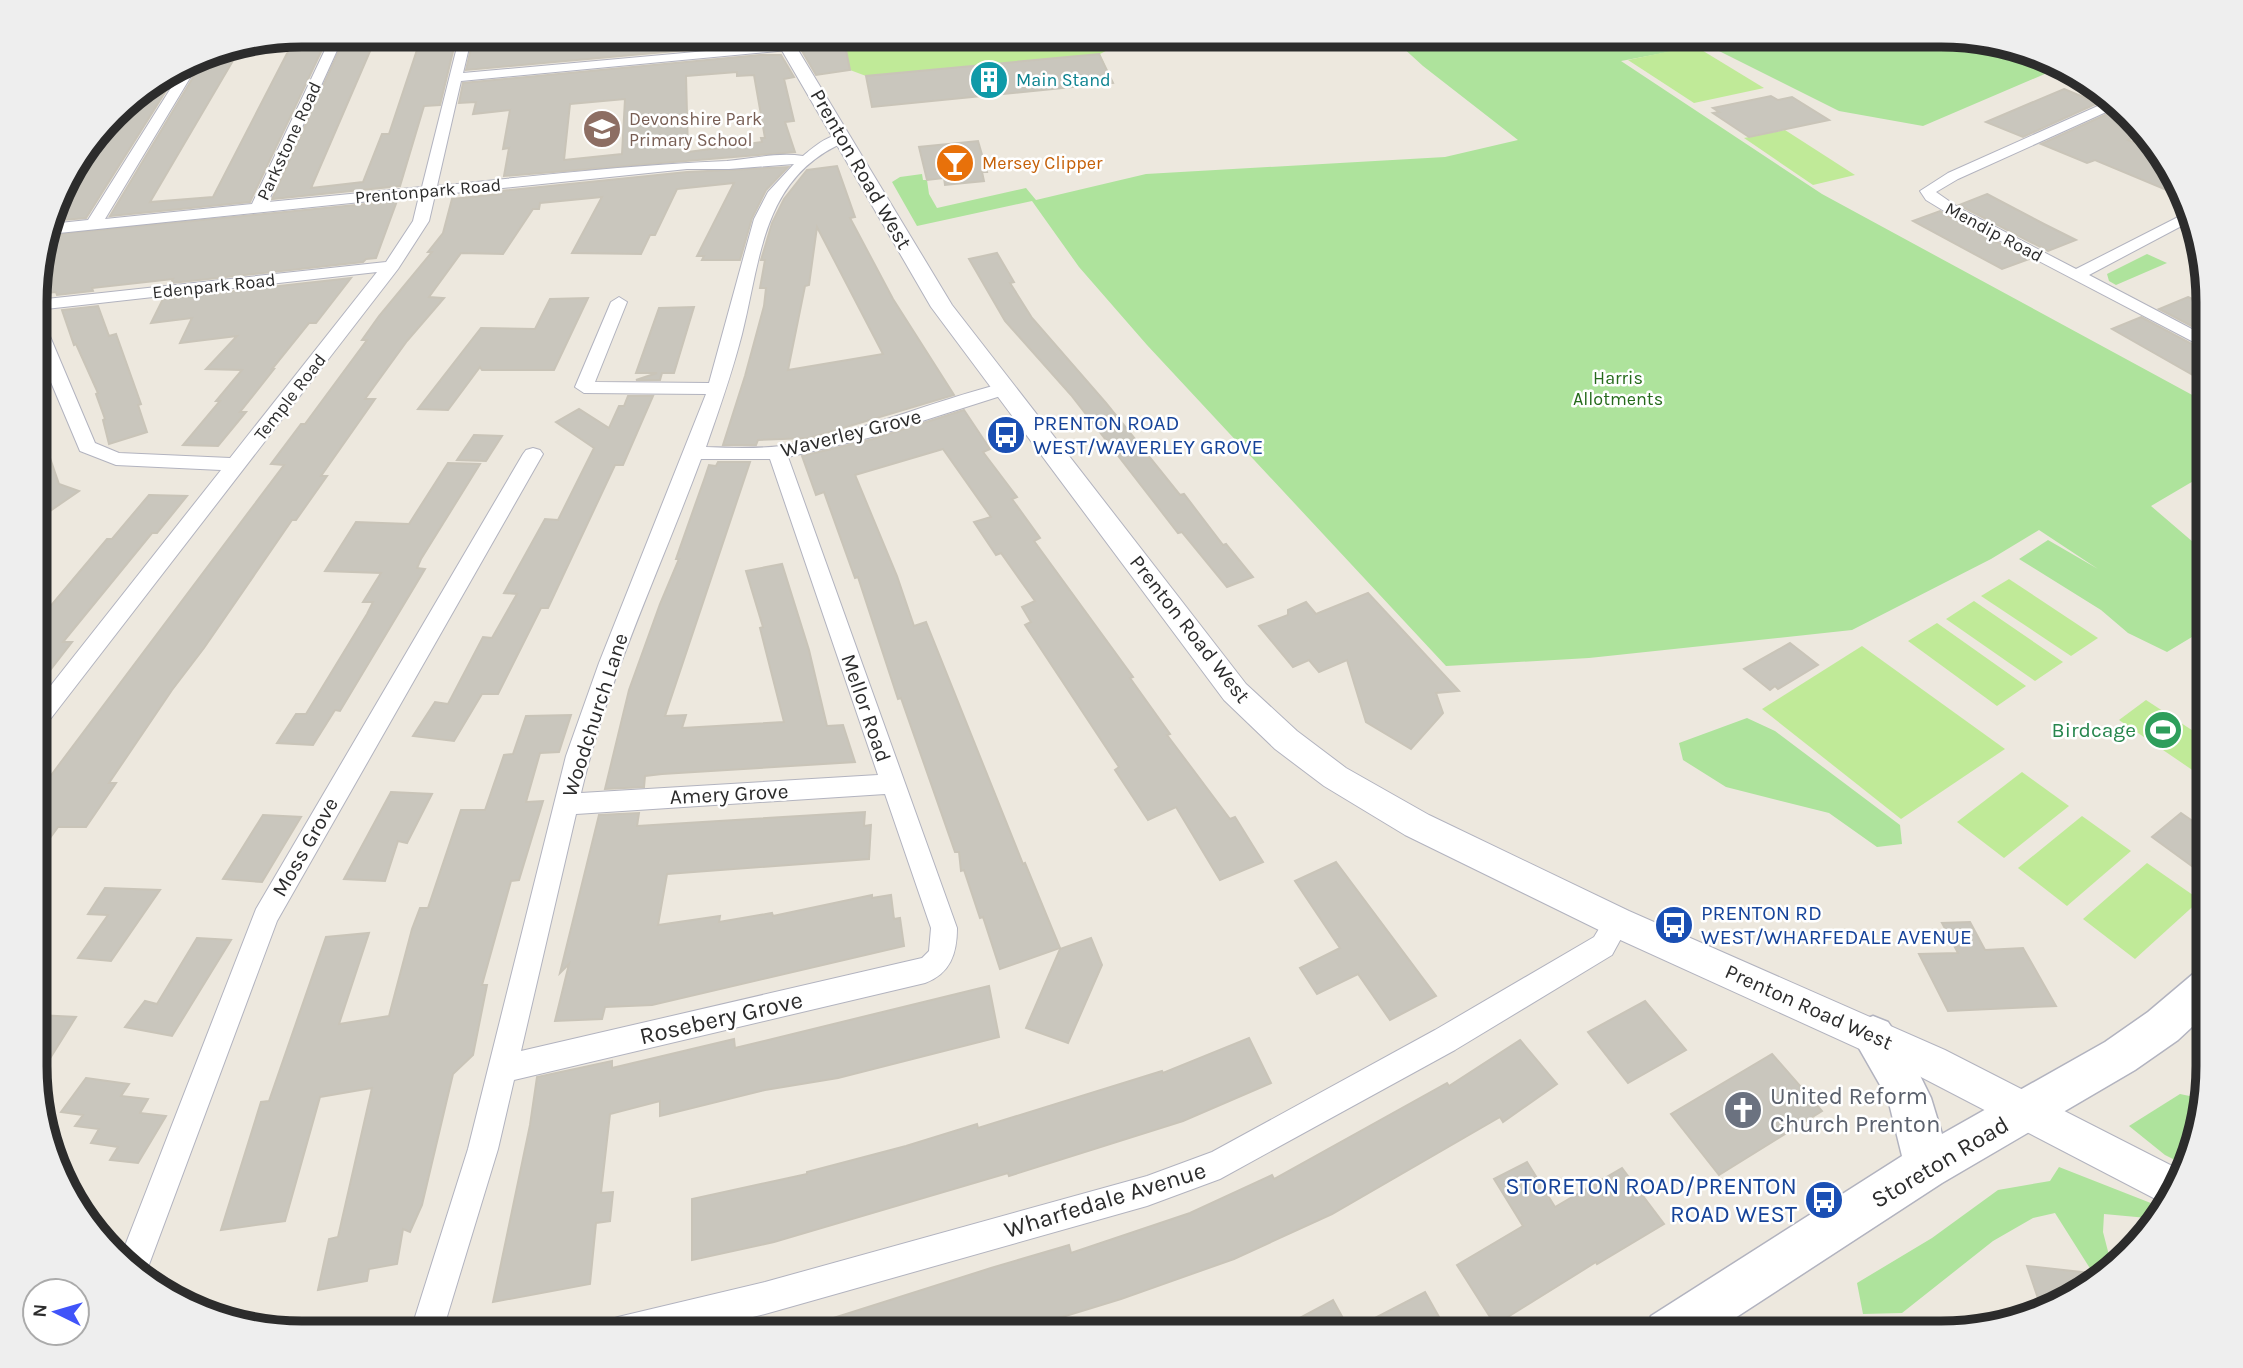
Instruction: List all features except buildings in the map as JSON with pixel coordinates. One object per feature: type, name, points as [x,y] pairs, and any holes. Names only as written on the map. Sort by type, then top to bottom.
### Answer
[{"type":"main road","name":"Storeton Road","points":[[1687,1321],[1926,1167],[2120,1056],[2163,1026],[2196,997]]},
{"type":"main road","points":[[1873,1036],[1893,1063],[1906,1088],[1921,1127],[1926,1167]]},
{"type":"street","name":"Parkstone Road","points":[[258,208],[332,47]]},
{"type":"street","name":"Temple Road","points":[[47,707],[392,267],[421,221],[463,47]]},
{"type":"street","points":[[456,78],[732,47]]},
{"type":"street","name":"Prenton Road West","points":[[789,47],[942,307],[1235,692],[1286,740],[1335,777],[1417,825],[1617,922],[1873,1036],[2166,1184]]},
{"type":"street","points":[[93,225],[185,76]]},
{"type":"street","name":"Mendip Road","points":[[2105,107],[1953,176],[1928,191],[1931,197],[1954,211],[2196,338]]},
{"type":"street","name":"Woodchurch Lane","points":[[430,1321],[483,1149],[566,804],[593,705],[717,389],[765,214],[777,191],[807,161],[830,142],[842,138]]},
{"type":"street","name":"Prentonpark Road","points":[[58,228],[687,165],[729,165],[785,158],[807,161]]},
{"type":"street","points":[[2077,275],[2182,220]]},
{"type":"street","name":"Edenpark Road","points":[[47,304],[392,267]]},
{"type":"street","points":[[619,302],[584,387],[717,389]]},
{"type":"street","points":[[47,369],[87,447],[116,459],[237,465]]},
{"type":"street","name":"Waverley Grove","points":[[694,453],[777,453],[907,421],[1004,389]]},
{"type":"street","name":"Mellor Road","points":[[777,453],[944,928],[944,953],[939,963]]},
{"type":"street","name":"Moss Grove","points":[[136,1259],[265,917],[533,454]]},
{"type":"street","name":"Amery Grove","points":[[566,804],[893,784]]},
{"type":"street","name":"Wharfedale Avenue","points":[[665,1321],[831,1279],[1147,1191],[1220,1164],[1445,1040],[1603,946],[1617,922]]},
{"type":"street","name":"Rosebery Grove","points":[[501,1069],[925,971],[939,963]]},
{"type":"green space","points":[[806,47],[1113,47],[1100,54],[1113,83],[872,107],[866,76],[850,70],[821,74]]},
{"type":"green space","name":"Harris Allotments","points":[[1402,47],[1696,47],[1621,61],[1822,194],[2196,397],[2196,479],[2151,506],[2196,545],[2196,637],[2167,652],[2128,633],[2101,610],[2019,559],[2048,540],[2098,569],[2039,530],[1991,559],[1852,630],[1589,658],[1446,666],[1147,345],[1079,267],[1032,201],[917,226],[892,182],[900,177],[922,174],[923,180],[927,180],[929,194],[937,208],[1026,188],[1036,200],[1146,174],[1445,157],[1518,140]]},
{"type":"green space","points":[[1697,47],[1764,88],[1694,103],[1628,60]]},
{"type":"green space","name":"Harris Allotments","points":[[1711,47],[1974,49],[2007,56],[2050,72],[1923,126],[1839,111]]},
{"type":"green space","points":[[1785,130],[1855,175],[1813,185],[1744,138]]},
{"type":"green space","points":[[2147,254],[2167,263],[2116,285],[2109,281],[2107,274]]},
{"type":"green space","points":[[2009,579],[2098,638],[2071,656],[1981,596]]},
{"type":"green space","points":[[1974,601],[2063,662],[2035,681],[1946,619]]},
{"type":"green space","points":[[1937,623],[2026,686],[1997,706],[1908,641]]},
{"type":"green space","points":[[1862,646],[2005,749],[1901,819],[1762,709]]},
{"type":"green space","name":"Birdcage","points":[[2146,700],[2196,733],[2196,772],[2119,720]]},
{"type":"green space","points":[[1747,718],[1775,731],[1900,825],[1902,844],[1877,847],[1829,813],[1726,787],[1683,760],[1679,743]]},
{"type":"green space","points":[[2022,772],[2069,806],[2004,858],[1957,822]]},
{"type":"green space","points":[[2082,816],[2131,851],[2067,906],[2018,868]]},
{"type":"green space","points":[[2147,863],[2196,897],[2196,904],[2135,959],[2083,919]]},
{"type":"green space","points":[[2180,1094],[2194,1097],[2187,1132],[2177,1161],[2165,1155],[2129,1126]]},
{"type":"green space","points":[[2059,1167],[2155,1205],[2145,1218],[2104,1214],[2103,1232],[2110,1257],[2093,1270],[2055,1213],[2033,1218],[1993,1241],[1902,1313],[1863,1314],[1857,1283],[1932,1238],[1998,1190],[2050,1181]]},
{"type":"place","name":"Main Stand","points":[[989,80]]},
{"type":"place","name":"Devonshire Park Primary School","points":[[602,129]]},
{"type":"place","name":"Mersey Clipper","points":[[955,163]]},
{"type":"place","name":"PRENTON ROAD WEST/WAVERLEY GROVE","points":[[1006,435]]},
{"type":"place","name":"Birdcage","points":[[2163,730]]},
{"type":"place","name":"PRENTON RD WEST/WHARFEDALE AVENUE","points":[[1674,925]]},
{"type":"place","name":"United Reform Church Prenton","points":[[1743,1110]]},
{"type":"place","name":"STORETON ROAD/PRENTON ROAD WEST","points":[[1824,1200]]}]
